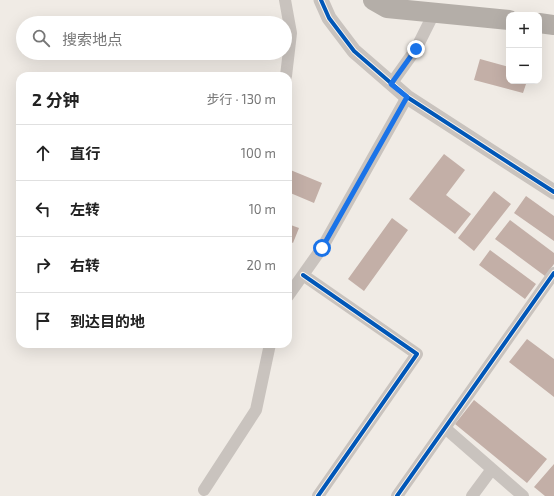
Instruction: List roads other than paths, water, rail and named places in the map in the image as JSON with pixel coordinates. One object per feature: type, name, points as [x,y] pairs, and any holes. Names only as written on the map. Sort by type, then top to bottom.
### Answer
[{"type":"highway","points":[[373,0],[387,8],[506,20]]},
{"type":"highway","points":[[542,23],[554,25]]},
{"type":"street","points":[[285,0],[288,16]]},
{"type":"street","points":[[321,0],[329,18],[354,51],[391,84],[407,97],[554,192]]},
{"type":"street","points":[[391,84],[416,49],[434,13]]},
{"type":"street","points":[[286,72],[288,60]]},
{"type":"street","points":[[292,290],[322,248],[407,97]]},
{"type":"street","points":[[397,496],[554,273]]},
{"type":"street","points":[[303,275],[417,354],[318,496]]},
{"type":"street","points":[[204,490],[256,410],[269,348]]},
{"type":"street","points":[[445,428],[524,496]]},
{"type":"street","points":[[472,496],[492,469]]}]
